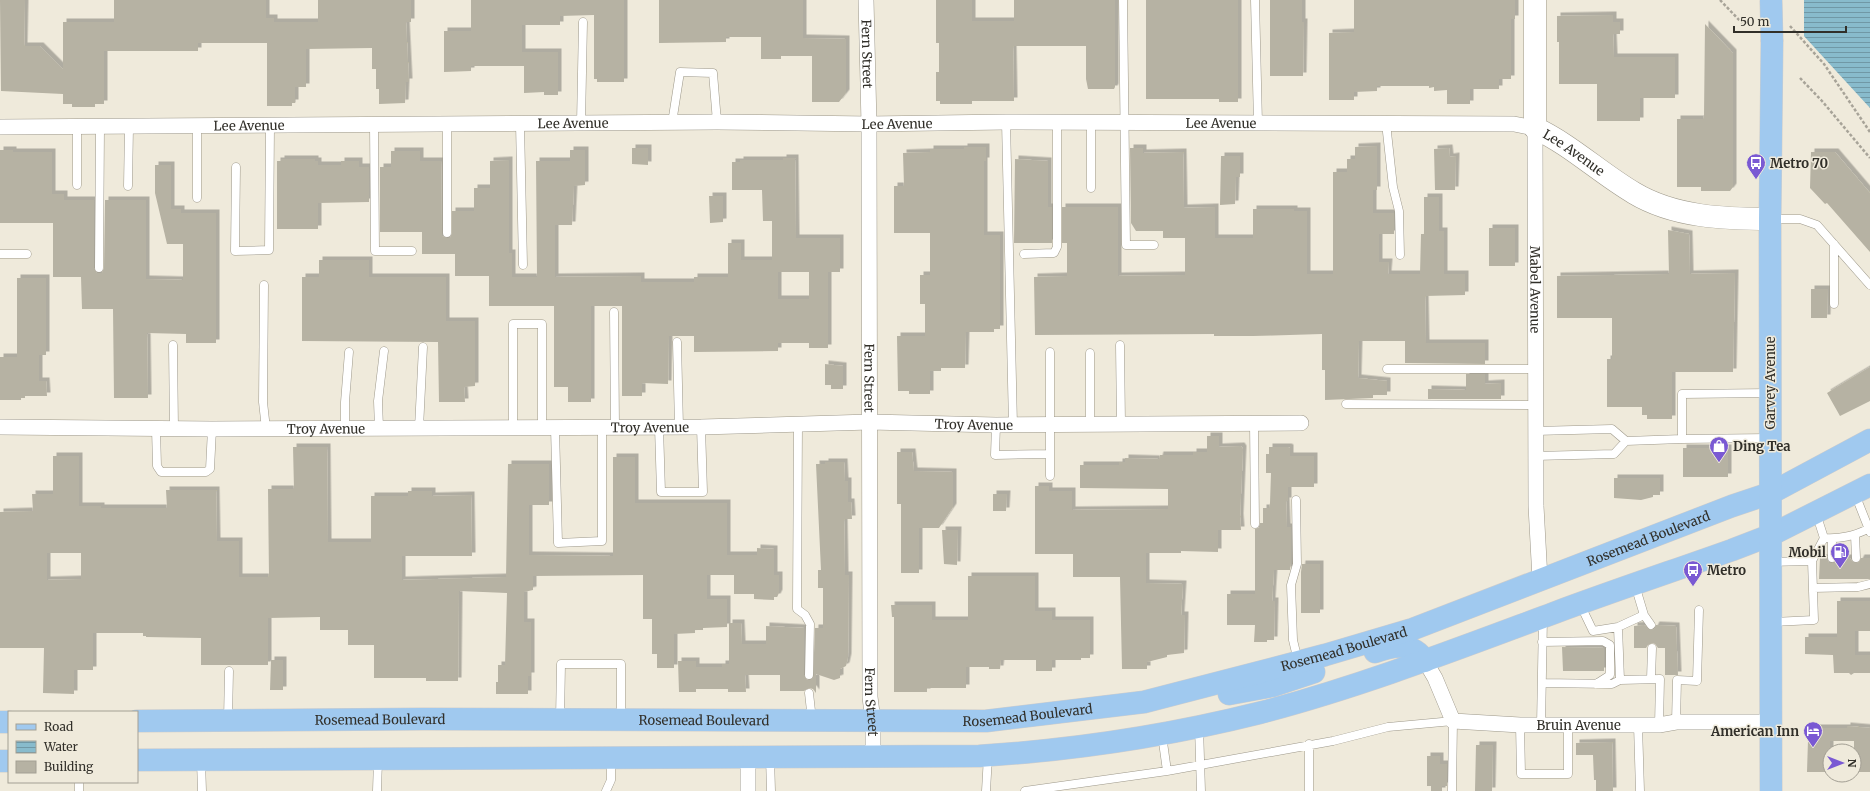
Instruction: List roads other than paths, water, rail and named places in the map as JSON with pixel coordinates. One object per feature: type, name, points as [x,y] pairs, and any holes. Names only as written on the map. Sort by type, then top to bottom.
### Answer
[{"type":"main road","name":"Garvey Avenue","points":[[1771,791],[1770,219],[1772,0]]},
{"type":"main road","name":"Rosemead Boulevard","points":[[138,721],[560,719],[986,721],[1144,702],[1298,662],[1412,629],[1540,579],[1771,493],[1870,440]]},
{"type":"main road","points":[[138,760],[988,756],[1076,748],[1162,735],[1259,712],[1339,689],[1425,661],[1771,535],[1862,489]]},
{"type":"main road","points":[[1425,661],[1428,642],[1434,632],[1443,626],[1513,603],[1526,597],[1536,589],[1540,579]]},
{"type":"main road","points":[[1183,692],[1198,696],[1220,696],[1272,686],[1388,647],[1414,649],[1420,653],[1425,661]]},
{"type":"street","name":"Fern Street","points":[[866,0],[869,124],[870,697],[873,721],[873,756]]},
{"type":"street","name":"Mabel Avenue","points":[[1535,0],[1534,369],[1537,543],[1540,579]]},
{"type":"street","name":"Lee Avenue","points":[[0,127],[717,122],[869,124],[1124,122],[1514,124],[1535,128],[1562,143],[1635,193],[1663,206],[1702,216],[1736,219],[1770,219]]},
{"type":"street","name":"Troy Avenue","points":[[0,427],[266,429],[701,427],[870,422],[996,425],[1300,423]]},
{"type":"street","points":[[1425,661],[1435,678],[1453,721]]},
{"type":"street","name":"Bruin Avenue","points":[[1453,721],[1520,724],[1771,722]]},
{"type":"street","points":[[748,756],[748,791]]},
{"type":"lane","points":[[1123,0],[1126,245],[1154,245]]},
{"type":"lane","points":[[1255,0],[1258,123]]},
{"type":"lane","points":[[581,123],[583,22]]},
{"type":"lane","points":[[672,123],[680,72],[714,73],[717,122]]},
{"type":"lane","points":[[1006,122],[1013,425]]},
{"type":"lane","points":[[1024,254],[1050,254],[1054,253],[1057,247],[1057,122]]},
{"type":"lane","points":[[1091,122],[1091,188]]},
{"type":"lane","points":[[1386,123],[1393,187],[1399,211],[1400,255]]},
{"type":"lane","points":[[447,124],[447,233]]},
{"type":"lane","points":[[520,124],[523,265]]},
{"type":"lane","points":[[374,125],[376,251],[412,251]]},
{"type":"lane","points":[[197,126],[197,198]]},
{"type":"lane","points":[[236,167],[235,251],[269,250],[270,126]]},
{"type":"lane","points":[[77,127],[77,185]]},
{"type":"lane","points":[[99,268],[100,127]]},
{"type":"lane","points":[[128,186],[129,127]]},
{"type":"lane","points":[[1770,219],[1800,219],[1817,225],[1870,285]]},
{"type":"lane","points":[[1834,244],[1834,304]]},
{"type":"lane","points":[[0,254],[27,254]]},
{"type":"lane","points":[[264,285],[264,402],[266,429]]},
{"type":"lane","points":[[513,428],[513,324],[542,324],[558,543],[602,541],[614,312]]},
{"type":"lane","points":[[677,342],[679,427]]},
{"type":"lane","points":[[173,345],[174,429]]},
{"type":"lane","points":[[1120,345],[1121,424]]},
{"type":"lane","points":[[419,428],[423,347]]},
{"type":"lane","points":[[379,428],[378,401],[384,351]]},
{"type":"lane","points":[[344,428],[350,352]]},
{"type":"lane","points":[[1050,352],[1050,476]]},
{"type":"lane","points":[[1090,353],[1090,424]]},
{"type":"lane","points":[[1387,369],[1534,369]]},
{"type":"lane","points":[[1682,439],[1682,394],[1770,393]]},
{"type":"lane","points":[[1346,404],[1535,405]]},
{"type":"lane","points":[[798,423],[796,609],[805,615],[810,624],[809,675]]},
{"type":"lane","points":[[1254,423],[1255,524]]},
{"type":"lane","points":[[996,425],[996,454],[1050,454]]},
{"type":"lane","points":[[660,427],[661,492],[703,492],[701,427]]},
{"type":"lane","points":[[156,429],[157,466],[161,472],[206,472],[210,469],[212,429]]},
{"type":"lane","points":[[1535,431],[1612,429],[1626,441],[1770,438]]},
{"type":"lane","points":[[1535,456],[1614,454],[1626,441]]},
{"type":"lane","points":[[1771,622],[1814,620],[1812,560],[1828,539],[1855,535],[1869,530],[1862,489]]},
{"type":"lane","points":[[1296,500],[1297,564],[1291,585],[1293,640],[1298,662]]},
{"type":"lane","points":[[1815,512],[1828,539],[1832,558]]},
{"type":"lane","points":[[1855,535],[1856,558]]},
{"type":"lane","points":[[1771,562],[1812,560]]},
{"type":"lane","points":[[1814,588],[1833,583],[1870,584]]},
{"type":"lane","points":[[1634,585],[1644,615],[1651,625]]},
{"type":"lane","points":[[1580,604],[1593,631],[1618,627],[1644,615]]},
{"type":"lane","points":[[1676,722],[1677,680],[1697,681],[1699,610]]},
{"type":"lane","points":[[1541,724],[1543,618]]},
{"type":"lane","points":[[1618,627],[1620,680]]},
{"type":"lane","points":[[1542,642],[1603,641],[1610,645],[1610,675],[1595,684]]},
{"type":"lane","points":[[1651,679],[1652,648]]},
{"type":"lane","points":[[560,719],[561,664],[621,664],[621,720]]},
{"type":"lane","points":[[228,720],[229,671]]},
{"type":"lane","points":[[1542,684],[1612,684],[1620,680],[1660,679],[1659,724]]},
{"type":"lane","points":[[809,693],[812,721]]},
{"type":"lane","points":[[1025,791],[1167,771],[1309,744],[1333,741],[1388,727],[1453,721],[1452,791]]},
{"type":"lane","points":[[1520,724],[1521,774],[1568,774],[1568,724]]},
{"type":"lane","points":[[1638,724],[1640,791]]},
{"type":"lane","points":[[1199,726],[1201,791]]},
{"type":"lane","points":[[1162,735],[1167,771]]},
{"type":"lane","points":[[1309,744],[1309,791]]},
{"type":"lane","points":[[770,756],[771,791]]},
{"type":"lane","points":[[986,791],[988,756]]},
{"type":"lane","points":[[606,791],[611,780],[611,757]]},
{"type":"lane","points":[[377,791],[378,759]]},
{"type":"lane","points":[[201,760],[202,791]]},
{"type":"water","points":[[1771,0],[1870,0],[1870,108]]},
{"type":"place","name":"Metro 70","points":[[1756,180]]},
{"type":"place","name":"Ding Tea","points":[[1719,463]]},
{"type":"place","name":"Mobil","points":[[1840,569]]},
{"type":"place","name":"Metro","points":[[1693,587]]},
{"type":"place","name":"American Inn","points":[[1813,748]]}]
